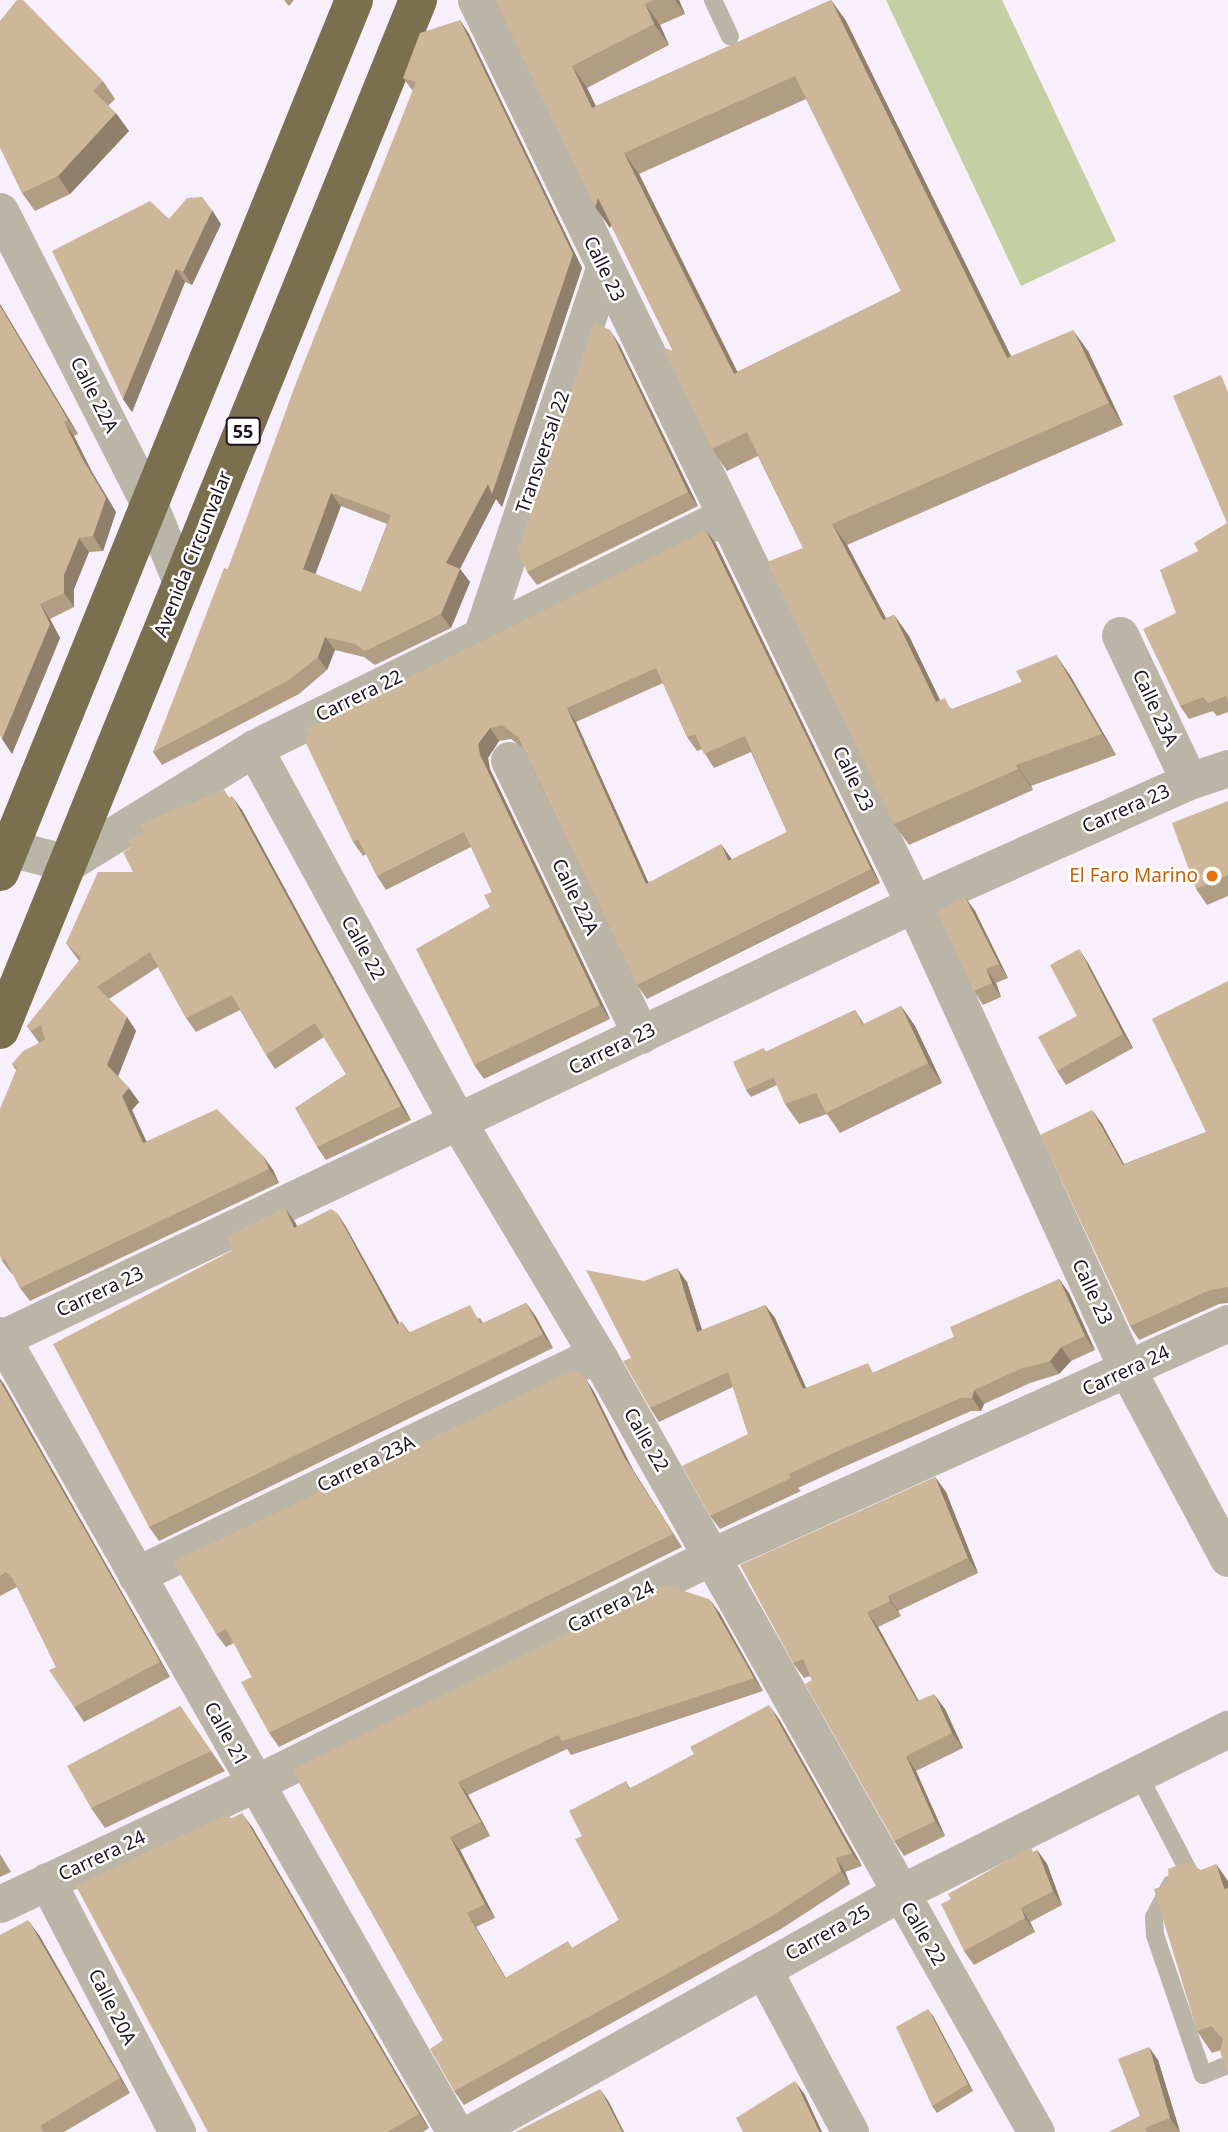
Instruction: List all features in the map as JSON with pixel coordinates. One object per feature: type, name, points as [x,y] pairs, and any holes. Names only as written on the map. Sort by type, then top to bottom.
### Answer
[{"type":"highway","points":[[2,851],[149,504],[354,0]]},
{"type":"highway","name":"Avenida Circunvalar","points":[[0,1030],[418,0]]},
{"type":"street","name":"Calle 23","points":[[477,0],[604,269],[914,904],[1128,1371],[1228,1558]]},
{"type":"street","name":"Calle 22A","points":[[0,211],[149,504],[181,582]]},
{"type":"street","name":"Transversal 22","points":[[481,636],[604,269]]},
{"type":"street","name":"Carrera 22","points":[[68,863],[254,748],[725,516]]},
{"type":"street","name":"Calle 23A","points":[[1121,635],[1189,781]]},
{"type":"street","name":"Calle 22","points":[[254,748],[458,1122],[597,1354],[1036,2132]]},
{"type":"street","name":"Calle 22A","points":[[509,760],[641,1035]]},
{"type":"street","name":"Carrera 23","points":[[1,1337],[914,904],[1189,781],[1228,768]]},
{"type":"street","points":[[2,851],[68,863]]},
{"type":"street","name":"Carrera 24","points":[[0,1904],[254,1784],[712,1556],[1128,1371],[1228,1323]]},
{"type":"street","name":"Calle 21","points":[[1,1337],[454,2132]]},
{"type":"street","name":"Carrera 23A","points":[[136,1575],[597,1354]]},
{"type":"street","name":"Carrera 25","points":[[472,2132],[900,1893],[1228,1729]]},
{"type":"street","name":"Calle 20A","points":[[47,1881],[177,2132]]},
{"type":"street","points":[[763,1969],[850,2132]]},
{"type":"lane","points":[[713,0],[730,36]]},
{"type":"lane","points":[[1138,1774],[1190,1874]]},
{"type":"lane","points":[[1215,1873],[1190,1874],[1171,1884],[1153,1923],[1203,2075],[1228,2065]]},
{"type":"green space","points":[[886,0],[1002,0],[1116,241],[1021,286]]},
{"type":"building","points":[[17,0],[23,0],[103,81],[93,91],[116,113],[58,176],[22,193],[0,147],[0,21]]},
{"type":"building","points":[[495,0],[654,0],[645,4],[654,24],[572,66],[592,108],[831,0],[1007,358],[1073,330],[1109,403],[832,524],[883,620],[894,615],[936,702],[945,698],[951,710],[1022,682],[1016,671],[1056,655],[1102,734],[1016,765],[1018,769],[894,824],[767,562],[803,548],[747,432],[712,449],[663,347],[673,351],[598,198],[595,207]],"holes":[[[795,76],[901,291],[734,374],[624,153]]]},
{"type":"building","points":[[460,20],[573,254],[492,494],[488,484],[446,563],[460,569],[441,614],[365,651],[355,644],[325,637],[318,657],[289,680],[153,752],[224,568],[228,569],[296,383],[416,82],[403,78],[420,33]],"holes":[[[331,493],[391,515],[361,592],[303,569]]]},
{"type":"building","points":[[202,197],[212,210],[183,272],[176,269],[123,399],[52,251],[150,201],[169,219],[187,198]]},
{"type":"building","points":[[0,306],[68,420],[64,422],[106,498],[93,536],[79,538],[64,575],[64,593],[40,604],[50,624],[2,739],[0,735]]},
{"type":"building","points":[[594,323],[610,330],[688,492],[527,572],[518,551]]},
{"type":"building","points":[[1221,375],[1228,392],[1228,702],[1226,696],[1208,703],[1203,697],[1180,706],[1143,629],[1176,613],[1160,570],[1198,551],[1194,543],[1227,523],[1173,396]]},
{"type":"building","points":[[706,530],[871,869],[637,985],[518,737],[502,725],[490,728],[478,744],[480,755],[600,1005],[474,1065],[416,949],[490,907],[484,895],[492,892],[464,832],[377,876],[358,839],[353,842],[304,739],[310,736],[306,729]],"holes":[[[656,668],[687,737],[695,734],[704,754],[745,736],[787,832],[728,861],[721,844],[646,884],[567,708]]]},
{"type":"building","points":[[224,790],[228,798],[232,796],[401,1106],[317,1147],[295,1108],[346,1074],[315,1023],[266,1055],[232,995],[186,1018],[150,952],[97,987],[127,1017],[107,1065],[129,1088],[122,1096],[143,1143],[217,1109],[263,1156],[269,1169],[20,1288],[5,1259],[2,1261],[0,1256],[0,1109],[17,1068],[12,1064],[23,1051],[45,1040],[41,1025],[31,1031],[27,1026],[81,958],[66,943],[98,872],[133,872],[123,852],[131,847],[127,841],[145,834],[140,824]]},
{"type":"building","name":"El Faro Marino","points":[[1228,801],[1228,875],[1196,889],[1172,823]]},
{"type":"building","points":[[965,897],[999,964],[986,969],[992,983],[974,991],[937,911]]},
{"type":"building","points":[[1079,949],[1123,1034],[1057,1071],[1038,1037],[1077,1016],[1050,965]]},
{"type":"building","points":[[1228,981],[1228,1287],[1210,1290],[1130,1326],[1040,1135],[1092,1110],[1123,1165],[1206,1132],[1152,1019]]},
{"type":"building","points":[[901,1006],[928,1063],[826,1113],[816,1093],[785,1104],[763,1053],[855,1010],[862,1025]]},
{"type":"building","points":[[763,1048],[774,1077],[746,1090],[733,1062]]},
{"type":"building","points":[[285,1208],[294,1228],[331,1209],[337,1213],[397,1324],[402,1322],[408,1333],[470,1305],[481,1324],[526,1303],[543,1334],[149,1527],[53,1344],[233,1250],[227,1236]]},
{"type":"building","points":[[677,1268],[697,1332],[765,1305],[803,1389],[868,1363],[873,1373],[954,1337],[950,1327],[1059,1279],[1085,1336],[1061,1347],[1050,1361],[1020,1369],[974,1390],[972,1398],[961,1398],[829,1455],[789,1474],[791,1478],[710,1516],[682,1466],[748,1434],[728,1372],[650,1408],[623,1361],[631,1358],[586,1270],[644,1281]]},
{"type":"building","points":[[576,1371],[584,1376],[624,1457],[673,1534],[269,1733],[241,1682],[252,1677],[226,1629],[216,1634],[173,1562]]},
{"type":"building","points":[[0,1381],[160,1662],[74,1707],[49,1670],[56,1667],[13,1579],[6,1572],[0,1576]]},
{"type":"building","points":[[935,1477],[968,1558],[888,1596],[890,1601],[867,1612],[917,1701],[934,1694],[952,1733],[906,1756],[935,1821],[894,1841],[805,1684],[812,1680],[803,1659],[793,1663],[740,1565]]},
{"type":"building","points":[[665,1585],[709,1599],[754,1678],[562,1741],[558,1735],[458,1782],[481,1822],[450,1837],[485,1904],[467,1913],[505,1978],[568,1941],[572,1948],[619,1920],[575,1839],[582,1836],[569,1811],[626,1781],[629,1789],[694,1754],[690,1747],[769,1705],[852,1853],[836,1858],[841,1871],[772,1916],[454,2091],[430,2049],[443,2040],[292,1770]]},
{"type":"building","points":[[180,1706],[211,1751],[91,1808],[67,1766]]},
{"type":"building","points":[[242,1813],[419,2114],[387,2132],[208,2132],[76,1886],[227,1814],[230,1819]]},
{"type":"building","points":[[1031,1847],[1033,1852],[1037,1850],[1053,1891],[1021,1908],[1025,1918],[964,1951],[941,1904],[951,1899],[948,1894]]},
{"type":"building","points":[[1187,1862],[1201,1870],[1216,1864],[1224,1889],[1228,1888],[1228,2072],[1220,2052],[1223,2039],[1211,2026],[1197,2031],[1154,1889],[1169,1884],[1168,1869]]},
{"type":"building","points":[[28,1920],[120,2078],[40,2126],[44,2132],[0,2132],[0,1935]]},
{"type":"building","points":[[928,2009],[968,2084],[932,2106],[896,2027]]},
{"type":"building","points":[[1149,2047],[1170,2118],[1145,2128],[1147,2132],[1109,2132],[1140,2116],[1118,2059]]},
{"type":"building","points":[[795,2081],[819,2132],[743,2132],[736,2118]]},
{"type":"building","points":[[600,2089],[622,2132],[515,2132]]},
{"type":"place","name":"El Faro Marino","points":[[1212,876]]}]
